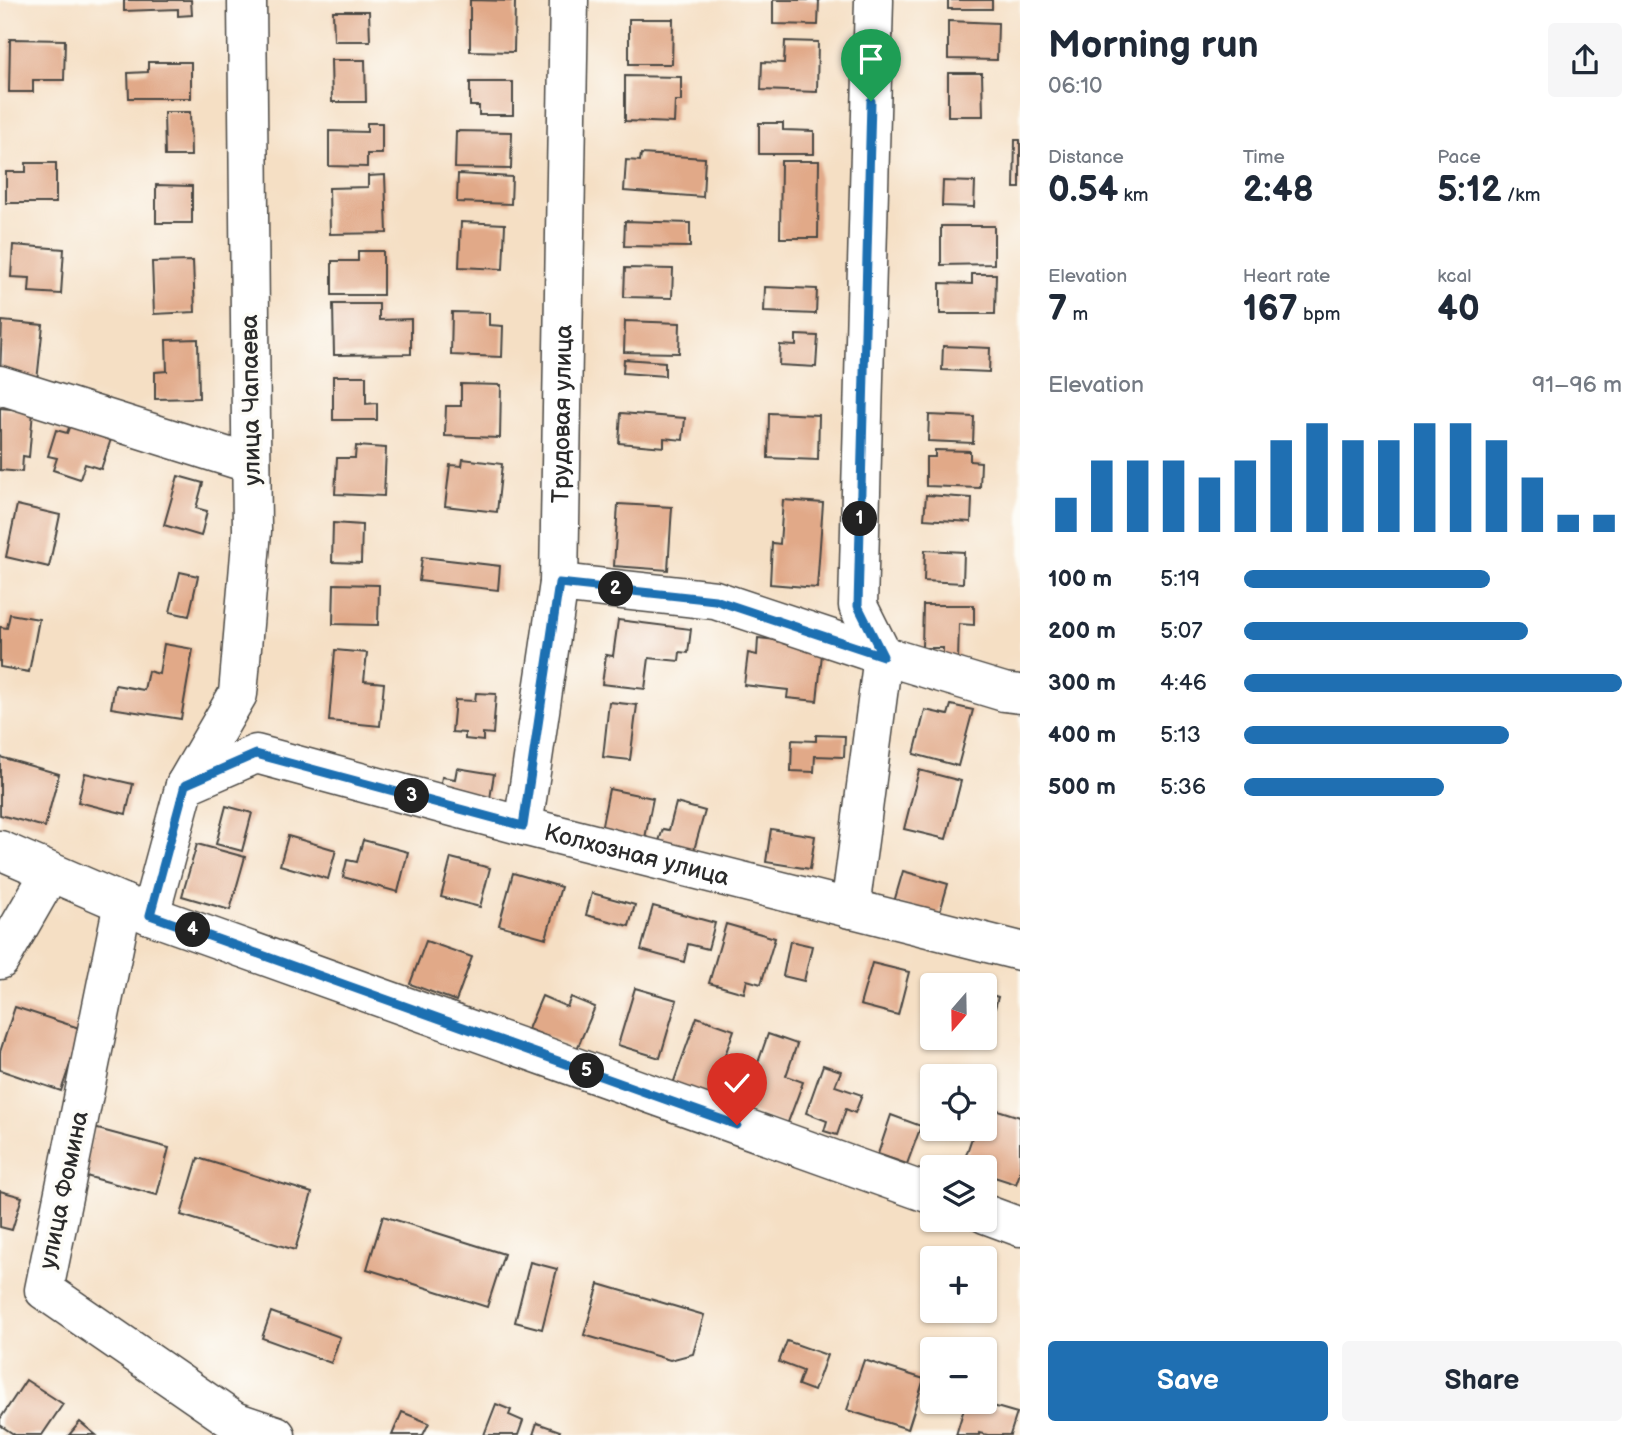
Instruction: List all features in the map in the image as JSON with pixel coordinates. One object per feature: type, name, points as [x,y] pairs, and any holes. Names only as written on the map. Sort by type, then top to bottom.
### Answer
[{"type":"street","name":"улица Чапаева","points":[[185,785],[238,694],[252,531],[247,0]]},
{"type":"street","name":"Трудовая улица","points":[[523,826],[559,583],[569,0]]},
{"type":"street","points":[[850,909],[883,656],[858,606],[874,0]]},
{"type":"street","points":[[0,384],[251,464]]},
{"type":"street","points":[[559,583],[715,600],[883,656],[1004,692],[1020,694]]},
{"type":"street","name":"Колхозная улица","points":[[185,785],[256,754],[523,826],[1020,951]]},
{"type":"street","points":[[136,909],[185,785]]},
{"type":"street","points":[[0,850],[136,909],[920,1190]]},
{"type":"street","points":[[0,960],[50,873]]},
{"type":"street","name":"улица Фомина","points":[[136,909],[44,1290],[234,1421],[276,1435]]},
{"type":"street","points":[[997,1218],[1020,1227]]},
{"type":"building","points":[[124,0],[191,0],[192,15],[178,16],[178,9],[124,11]]},
{"type":"building","points":[[470,0],[515,1],[514,52],[470,51]]},
{"type":"building","points":[[773,0],[819,0],[818,25],[773,24]]},
{"type":"building","points":[[948,0],[992,0],[992,9],[948,9]]},
{"type":"building","points":[[333,11],[369,11],[370,41],[334,41]]},
{"type":"building","points":[[629,19],[673,19],[672,64],[629,64]]},
{"type":"building","points":[[948,21],[998,23],[997,60],[948,59]]},
{"type":"building","points":[[10,39],[65,40],[64,80],[33,80],[33,92],[9,92]]},
{"type":"building","points":[[785,41],[818,42],[817,92],[761,90],[762,62],[784,63]]},
{"type":"building","points":[[331,60],[365,60],[366,102],[332,102]]},
{"type":"building","points":[[148,62],[191,62],[191,98],[129,98],[128,73],[148,72]]},
{"type":"building","points":[[948,73],[982,73],[983,116],[948,116]]},
{"type":"building","points":[[625,76],[681,77],[681,101],[675,101],[674,123],[625,121]]},
{"type":"building","points":[[470,82],[513,82],[513,115],[479,115],[479,106],[470,106]]},
{"type":"building","points":[[164,112],[190,112],[191,156],[165,156]]},
{"type":"building","points":[[367,123],[382,123],[382,154],[367,154],[367,167],[329,166],[329,131],[367,132]]},
{"type":"building","points":[[759,123],[783,123],[783,130],[814,131],[814,154],[759,154]]},
{"type":"building","points":[[456,131],[512,132],[511,169],[455,168]]},
{"type":"building","points":[[1015,140],[1020,140],[1020,188],[1014,188]]},
{"type":"building","points":[[641,154],[705,158],[703,197],[624,191],[626,160],[640,161]]},
{"type":"building","points":[[781,161],[819,161],[818,238],[780,238]]},
{"type":"building","points":[[26,163],[56,163],[56,203],[6,203],[6,172],[26,172]]},
{"type":"building","points":[[458,174],[512,177],[511,204],[457,202]]},
{"type":"building","points":[[385,175],[387,233],[330,234],[329,188],[368,187],[368,176]]},
{"type":"building","points":[[943,181],[975,182],[974,207],[942,206]]},
{"type":"building","points":[[156,185],[192,186],[192,223],[156,223]]},
{"type":"building","points":[[625,221],[690,223],[690,247],[624,246]]},
{"type":"building","points":[[461,222],[505,224],[503,269],[459,267]]},
{"type":"building","points":[[941,226],[994,226],[994,264],[941,265]]},
{"type":"building","points":[[13,245],[64,249],[61,294],[29,292],[30,278],[11,277]]},
{"type":"building","points":[[358,251],[383,251],[383,295],[332,295],[332,261],[358,261]]},
{"type":"building","points":[[193,261],[195,312],[154,314],[152,262]]},
{"type":"building","points":[[625,268],[673,269],[672,298],[624,297]]},
{"type":"building","points":[[972,274],[996,274],[995,314],[940,314],[940,283],[972,284]]},
{"type":"building","points":[[765,287],[817,289],[816,314],[764,312]]},
{"type":"building","points":[[333,304],[379,304],[379,320],[411,319],[411,354],[334,355]]},
{"type":"building","points":[[452,312],[489,313],[489,325],[503,326],[502,357],[451,355]]},
{"type":"building","points":[[2,321],[43,325],[37,381],[0,377]]},
{"type":"building","points":[[625,321],[680,323],[679,353],[624,352]]},
{"type":"building","points":[[796,335],[818,336],[816,367],[779,365],[780,345],[796,346]]},
{"type":"building","points":[[198,339],[199,398],[155,399],[155,372],[167,371],[166,340]]},
{"type":"building","points":[[943,346],[990,348],[989,372],[942,370]]},
{"type":"building","points":[[624,359],[665,362],[665,376],[623,373]]},
{"type":"building","points":[[333,376],[366,376],[366,404],[377,403],[377,420],[333,420]]},
{"type":"building","points":[[461,384],[501,385],[500,438],[445,436],[446,406],[461,406]]},
{"type":"building","points":[[0,408],[33,411],[29,457],[23,456],[22,472],[0,470]]},
{"type":"building","points":[[621,413],[685,418],[683,440],[664,438],[664,447],[619,443]]},
{"type":"building","points":[[769,413],[819,415],[818,460],[768,458]]},
{"type":"building","points":[[929,415],[974,417],[973,443],[928,441]]},
{"type":"building","points":[[70,425],[111,439],[101,469],[85,464],[80,479],[53,470],[57,458],[48,456],[56,430],[67,433]]},
{"type":"building","points":[[356,446],[386,448],[384,496],[335,494],[337,458],[355,458]]},
{"type":"building","points":[[935,450],[970,451],[970,461],[981,462],[980,488],[926,486],[926,457],[935,457]]},
{"type":"building","points":[[463,459],[502,464],[497,512],[445,506],[450,465],[462,466]]},
{"type":"building","points":[[178,476],[203,483],[196,508],[207,511],[201,536],[164,525]]},
{"type":"building","points":[[926,495],[972,498],[971,522],[924,519]]},
{"type":"building","points":[[783,500],[823,503],[817,588],[770,584],[772,543],[780,544]]},
{"type":"building","points":[[618,504],[672,507],[668,570],[614,566]]},
{"type":"building","points":[[17,505],[60,515],[49,567],[6,557]]},
{"type":"building","points":[[333,523],[362,525],[361,563],[332,562]]},
{"type":"building","points":[[925,550],[964,552],[963,583],[924,581]]},
{"type":"building","points":[[422,557],[500,566],[498,590],[419,581]]},
{"type":"building","points":[[180,572],[198,576],[189,616],[170,612]]},
{"type":"building","points":[[334,584],[379,585],[378,625],[333,624]]},
{"type":"building","points":[[923,605],[974,605],[974,625],[959,624],[958,662],[943,661],[943,648],[922,648]]},
{"type":"building","points":[[10,614],[39,619],[29,672],[0,667],[0,627],[7,628]]},
{"type":"building","points":[[618,620],[691,629],[688,653],[680,652],[679,661],[649,658],[645,689],[602,684],[606,655],[613,656]]},
{"type":"building","points":[[758,638],[823,645],[817,701],[787,698],[788,690],[744,685],[748,653],[757,655]]},
{"type":"building","points":[[164,644],[193,649],[181,719],[111,708],[115,685],[144,690],[148,671],[159,674]]},
{"type":"building","points":[[335,650],[367,653],[364,681],[384,683],[380,726],[329,721]]},
{"type":"building","points":[[476,693],[496,694],[493,734],[483,733],[483,741],[465,739],[465,733],[452,732],[455,700],[475,701]]},
{"type":"building","points":[[609,702],[637,705],[630,760],[603,757]]},
{"type":"building","points":[[951,705],[973,710],[958,766],[914,754],[925,710],[948,715]]},
{"type":"building","points":[[816,735],[845,736],[844,757],[815,756],[814,772],[791,771],[792,740],[816,741]]},
{"type":"building","points":[[0,757],[59,774],[45,827],[0,815]]},
{"type":"building","points":[[457,768],[494,774],[489,805],[438,798],[442,777],[455,779]]},
{"type":"building","points":[[919,770],[961,781],[946,839],[904,829]]},
{"type":"building","points":[[85,773],[133,784],[126,814],[78,802]]},
{"type":"building","points":[[609,789],[653,798],[645,838],[601,830]]},
{"type":"building","points":[[676,803],[705,811],[692,857],[657,847],[663,829],[669,830]]},
{"type":"building","points":[[226,806],[252,813],[242,851],[216,844]]},
{"type":"building","points":[[771,829],[815,836],[810,869],[766,862]]},
{"type":"building","points":[[288,836],[336,850],[328,879],[280,865]]},
{"type":"building","points":[[363,840],[408,852],[398,892],[343,877],[347,860],[357,862]]},
{"type":"building","points":[[197,844],[245,857],[230,910],[182,896]]},
{"type":"building","points":[[451,858],[490,868],[480,907],[441,897]]},
{"type":"building","points":[[903,871],[948,884],[939,915],[894,902]]},
{"type":"building","points":[[513,873],[561,887],[546,938],[499,925]]},
{"type":"building","points":[[592,893],[635,905],[629,926],[586,915]]},
{"type":"building","points":[[653,906],[715,923],[708,949],[688,944],[684,962],[641,950]]},
{"type":"building","points":[[726,924],[775,938],[761,984],[747,980],[744,993],[709,983]]},
{"type":"building","points":[[426,941],[472,957],[456,1001],[410,984]]},
{"type":"building","points":[[790,941],[812,946],[804,981],[783,976]]},
{"type":"building","points":[[872,963],[909,972],[898,1015],[860,1005]]},
{"type":"building","points":[[635,988],[677,1000],[660,1058],[618,1045]]},
{"type":"building","points":[[542,996],[567,1007],[571,997],[595,1007],[577,1049],[528,1029]]},
{"type":"building","points":[[15,1007],[82,1029],[61,1091],[0,1070],[0,1052]]},
{"type":"building","points":[[697,1017],[734,1030],[710,1097],[673,1084]]},
{"type":"building","points":[[768,1034],[797,1044],[786,1076],[803,1082],[787,1125],[742,1109]]},
{"type":"building","points":[[823,1065],[841,1071],[835,1086],[862,1095],[855,1113],[846,1109],[837,1135],[824,1131],[827,1121],[806,1113]]},
{"type":"building","points":[[997,1110],[1020,1117],[1020,1173],[1016,1184],[997,1178],[997,1155],[966,1155],[971,1141],[997,1141]]},
{"type":"building","points":[[891,1115],[920,1126],[907,1164],[878,1154]]},
{"type":"building","points":[[94,1128],[169,1148],[157,1195],[82,1175]]},
{"type":"building","points":[[198,1158],[312,1193],[295,1250],[181,1215]]},
{"type":"building","points":[[0,1191],[22,1197],[12,1230],[0,1227]]},
{"type":"building","points":[[383,1216],[504,1254],[487,1307],[367,1269]]},
{"type":"building","points":[[530,1262],[557,1269],[542,1329],[515,1322]]},
{"type":"building","points":[[599,1284],[704,1315],[693,1354],[670,1360],[584,1335]]},
{"type":"building","points":[[271,1312],[340,1337],[331,1363],[262,1338]]},
{"type":"building","points":[[787,1341],[827,1355],[814,1391],[798,1385],[803,1371],[779,1362]]},
{"type":"building","points":[[864,1360],[920,1378],[920,1392],[908,1429],[847,1410]]},
{"type":"building","points":[[26,1380],[63,1404],[42,1435],[15,1435],[0,1425],[0,1419]]},
{"type":"building","points":[[496,1404],[511,1410],[509,1415],[523,1421],[518,1435],[484,1435]]},
{"type":"building","points":[[997,1407],[1017,1413],[1010,1435],[956,1435],[962,1414],[997,1414]]},
{"type":"building","points":[[402,1412],[429,1423],[423,1435],[392,1435]]},
{"type":"building","points":[[80,1422],[96,1435],[69,1435]]},
{"type":"building","points":[[537,1423],[560,1431],[558,1435],[533,1435]]},
{"type":"route","points":[[737,1125],[150,915],[185,785],[256,754],[523,826],[559,583],[715,600],[883,656],[858,606],[871,101]]}]
